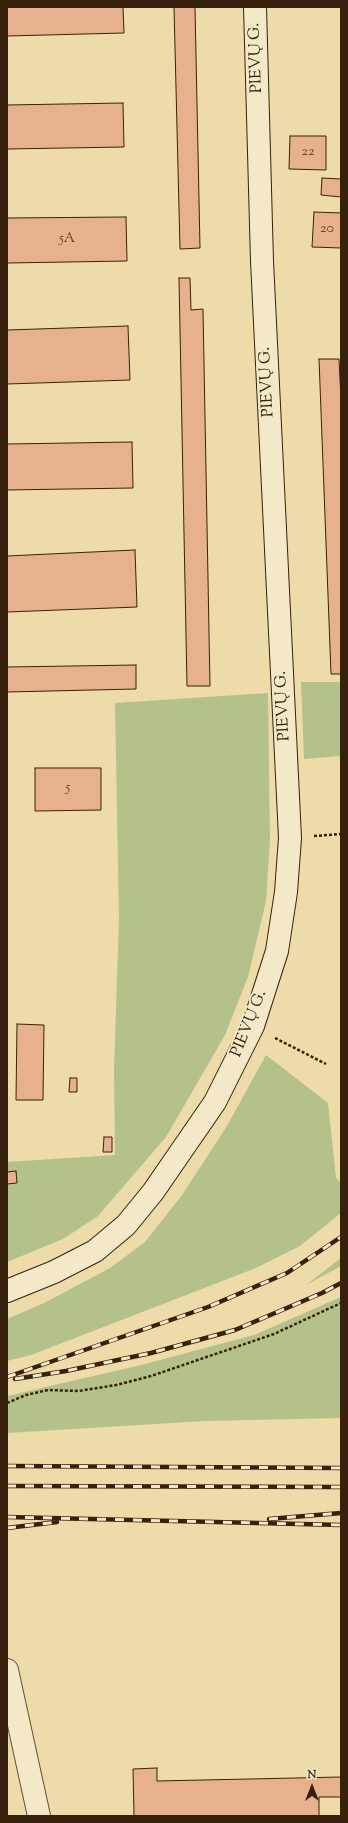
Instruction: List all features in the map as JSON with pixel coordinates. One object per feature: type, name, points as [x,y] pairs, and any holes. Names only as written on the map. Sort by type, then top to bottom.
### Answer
[{"type":"street","name":"PIEVŲ G.","points":[[7,1291],[54,1272],[95,1251],[126,1225],[163,1180],[215,1102],[253,1026],[277,951],[286,892],[290,838],[262,261],[256,7]]},
{"type":"street","points":[[7,1670],[39,1816]]},
{"type":"path","points":[[253,1026],[326,1064]]},
{"type":"path","points":[[7,1403],[26,1395],[48,1390],[79,1391],[116,1385],[151,1376],[274,1334],[341,1303]]},
{"type":"green space","points":[[301,682],[341,682],[341,756],[304,759]]},
{"type":"green space","points":[[268,693],[270,841],[266,901],[248,977],[225,1035],[166,1137],[98,1216],[63,1239],[7,1262],[7,1162],[115,1155],[114,1070],[119,919],[115,703]]},
{"type":"green space","points":[[266,1055],[328,1103],[336,1178],[341,1183],[341,1213],[300,1246],[256,1268],[31,1355],[7,1361],[7,1319],[44,1303],[110,1268],[145,1242],[182,1195],[227,1126]]},
{"type":"green space","points":[[341,1258],[341,1266],[306,1285]]},
{"type":"green space","points":[[341,1297],[341,1418],[205,1421],[7,1433],[7,1396],[141,1365],[254,1335]]},
{"type":"building","points":[[7,7],[123,7],[124,33],[7,36]]},
{"type":"building","points":[[174,7],[195,7],[200,248],[180,249]]},
{"type":"building","points":[[123,103],[124,147],[7,149],[7,105]]},
{"type":"building","points":[[290,136],[326,136],[326,170],[289,169]]},
{"type":"building","points":[[322,178],[341,179],[341,197],[321,195]]},
{"type":"building","points":[[314,212],[341,213],[341,248],[312,247]]},
{"type":"building","points":[[126,217],[127,261],[7,263],[7,218]]},
{"type":"building","points":[[179,278],[190,278],[191,310],[203,309],[210,686],[187,686]]},
{"type":"building","points":[[128,326],[130,380],[7,384],[7,330]]},
{"type":"building","points":[[319,359],[339,359],[341,399],[341,674],[331,674]]},
{"type":"building","points":[[132,442],[133,488],[7,490],[7,444]]},
{"type":"building","points":[[135,550],[137,607],[7,612],[7,556]]},
{"type":"building","points":[[136,665],[136,689],[7,692],[7,667]]},
{"type":"building","points":[[35,768],[101,768],[101,810],[35,811]]},
{"type":"building","points":[[17,1024],[44,1025],[43,1100],[16,1100]]},
{"type":"building","points":[[70,1078],[77,1078],[77,1092],[69,1092]]},
{"type":"building","points":[[104,1137],[112,1137],[112,1152],[103,1152]]},
{"type":"building","points":[[16,1171],[17,1183],[7,1184],[7,1172]]},
{"type":"building","points":[[157,1768],[157,1781],[341,1777],[341,1797],[319,1797],[319,1816],[134,1816],[133,1769]]},
{"type":"railway","points":[[7,1377],[208,1307],[287,1273],[341,1237]]},
{"type":"railway","points":[[15,1379],[66,1371],[151,1353],[235,1330],[322,1293],[341,1283]]},
{"type":"railway","points":[[7,1466],[341,1468]]},
{"type":"railway","points":[[7,1486],[341,1487]]},
{"type":"railway","points":[[269,1519],[341,1513]]},
{"type":"railway","points":[[7,1517],[341,1525]]},
{"type":"railway","points":[[7,1528],[57,1522]]}]
